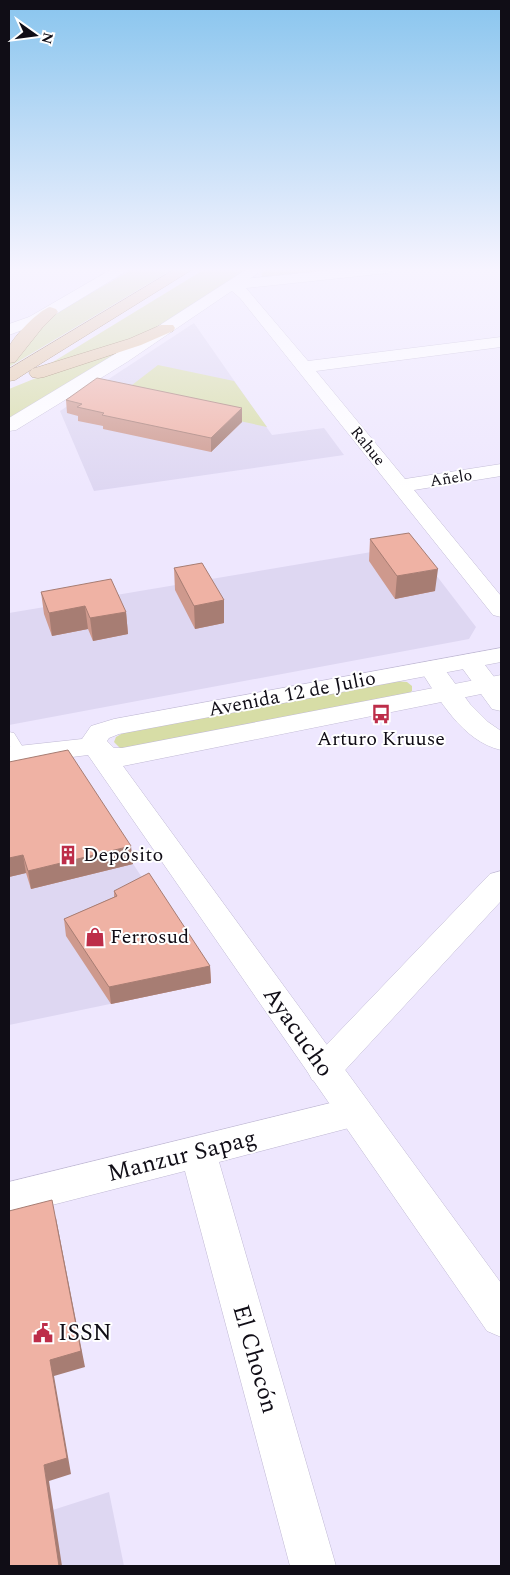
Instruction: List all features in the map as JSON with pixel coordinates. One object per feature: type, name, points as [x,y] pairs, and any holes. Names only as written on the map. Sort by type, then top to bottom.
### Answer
[{"type":"main road","points":[[10,374],[27,342]]},
{"type":"main road","points":[[10,374],[63,342]]},
{"type":"main road","points":[[10,374],[133,342]]},
{"type":"street","points":[[9,426],[144,342]]},
{"type":"street","name":"Rahue","points":[[284,342],[501,610]]},
{"type":"street","points":[[304,367],[497,342]]},
{"type":"street","name":"Añelo","points":[[400,486],[501,470]]},
{"type":"street","name":"Avenida 12 de Julio","points":[[497,690],[448,693],[122,756],[107,756],[94,746],[94,741],[100,732],[114,727],[501,655]]},
{"type":"street","points":[[469,661],[497,690]]},
{"type":"street","points":[[431,668],[469,720],[501,742]]},
{"type":"street","points":[[12,749],[94,746]]},
{"type":"street","name":"Ayacucho","points":[[94,746],[501,1317]]},
{"type":"street","points":[[324,1070],[501,882]]},
{"type":"street","name":"Manzur Sapag","points":[[9,1200],[355,1112]]},
{"type":"street","name":"El Chocón","points":[[198,1152],[313,1566]]},
{"type":"shaded area","points":[[164,342],[208,342],[272,435],[324,428],[344,455],[94,491],[60,411]]},
{"type":"shaded area","points":[[413,545],[476,627],[469,639],[9,725],[9,613]]},
{"type":"shaded area","name":"Ferrosud","points":[[9,780],[107,824],[211,983],[9,1025]]},
{"type":"shaded area","points":[[109,1492],[124,1566],[9,1566],[9,1524]]},
{"type":"green space","points":[[28,342],[50,342],[9,367],[9,363]]},
{"type":"green space","points":[[85,342],[122,342],[43,368]]},
{"type":"green space","points":[[121,351],[9,420],[9,389],[46,374]]},
{"type":"green space","points":[[158,365],[234,381],[267,427],[119,395]]},
{"type":"green space","points":[[395,681],[407,682],[412,686],[412,691],[127,749],[120,748],[114,742],[116,737],[123,733]]},
{"type":"building","points":[[97,378],[242,408],[211,438],[102,415],[104,413],[77,407],[82,404],[66,400]]},
{"type":"building","points":[[409,533],[438,569],[397,576],[370,539]]},
{"type":"building","points":[[202,563],[224,600],[194,606],[174,568]]},
{"type":"building","points":[[111,579],[126,612],[90,618],[85,606],[49,613],[41,592]]},
{"type":"building","points":[[68,750],[131,846],[28,871],[23,855],[9,858],[9,762]]},
{"type":"building","points":[[149,873],[210,966],[109,987],[64,919],[117,896],[114,891]]},
{"type":"building","name":"ISSN","points":[[52,1200],[81,1351],[50,1360],[67,1458],[44,1465],[59,1566],[9,1566],[9,1211]]},
{"type":"place","name":"Arturo Kruuse","points":[[381,714]]},
{"type":"place","name":"Depósito","points":[[68,855]]},
{"type":"place","name":"Ferrosud","points":[[95,937]]},
{"type":"place","name":"ISSN","points":[[43,1333]]}]
